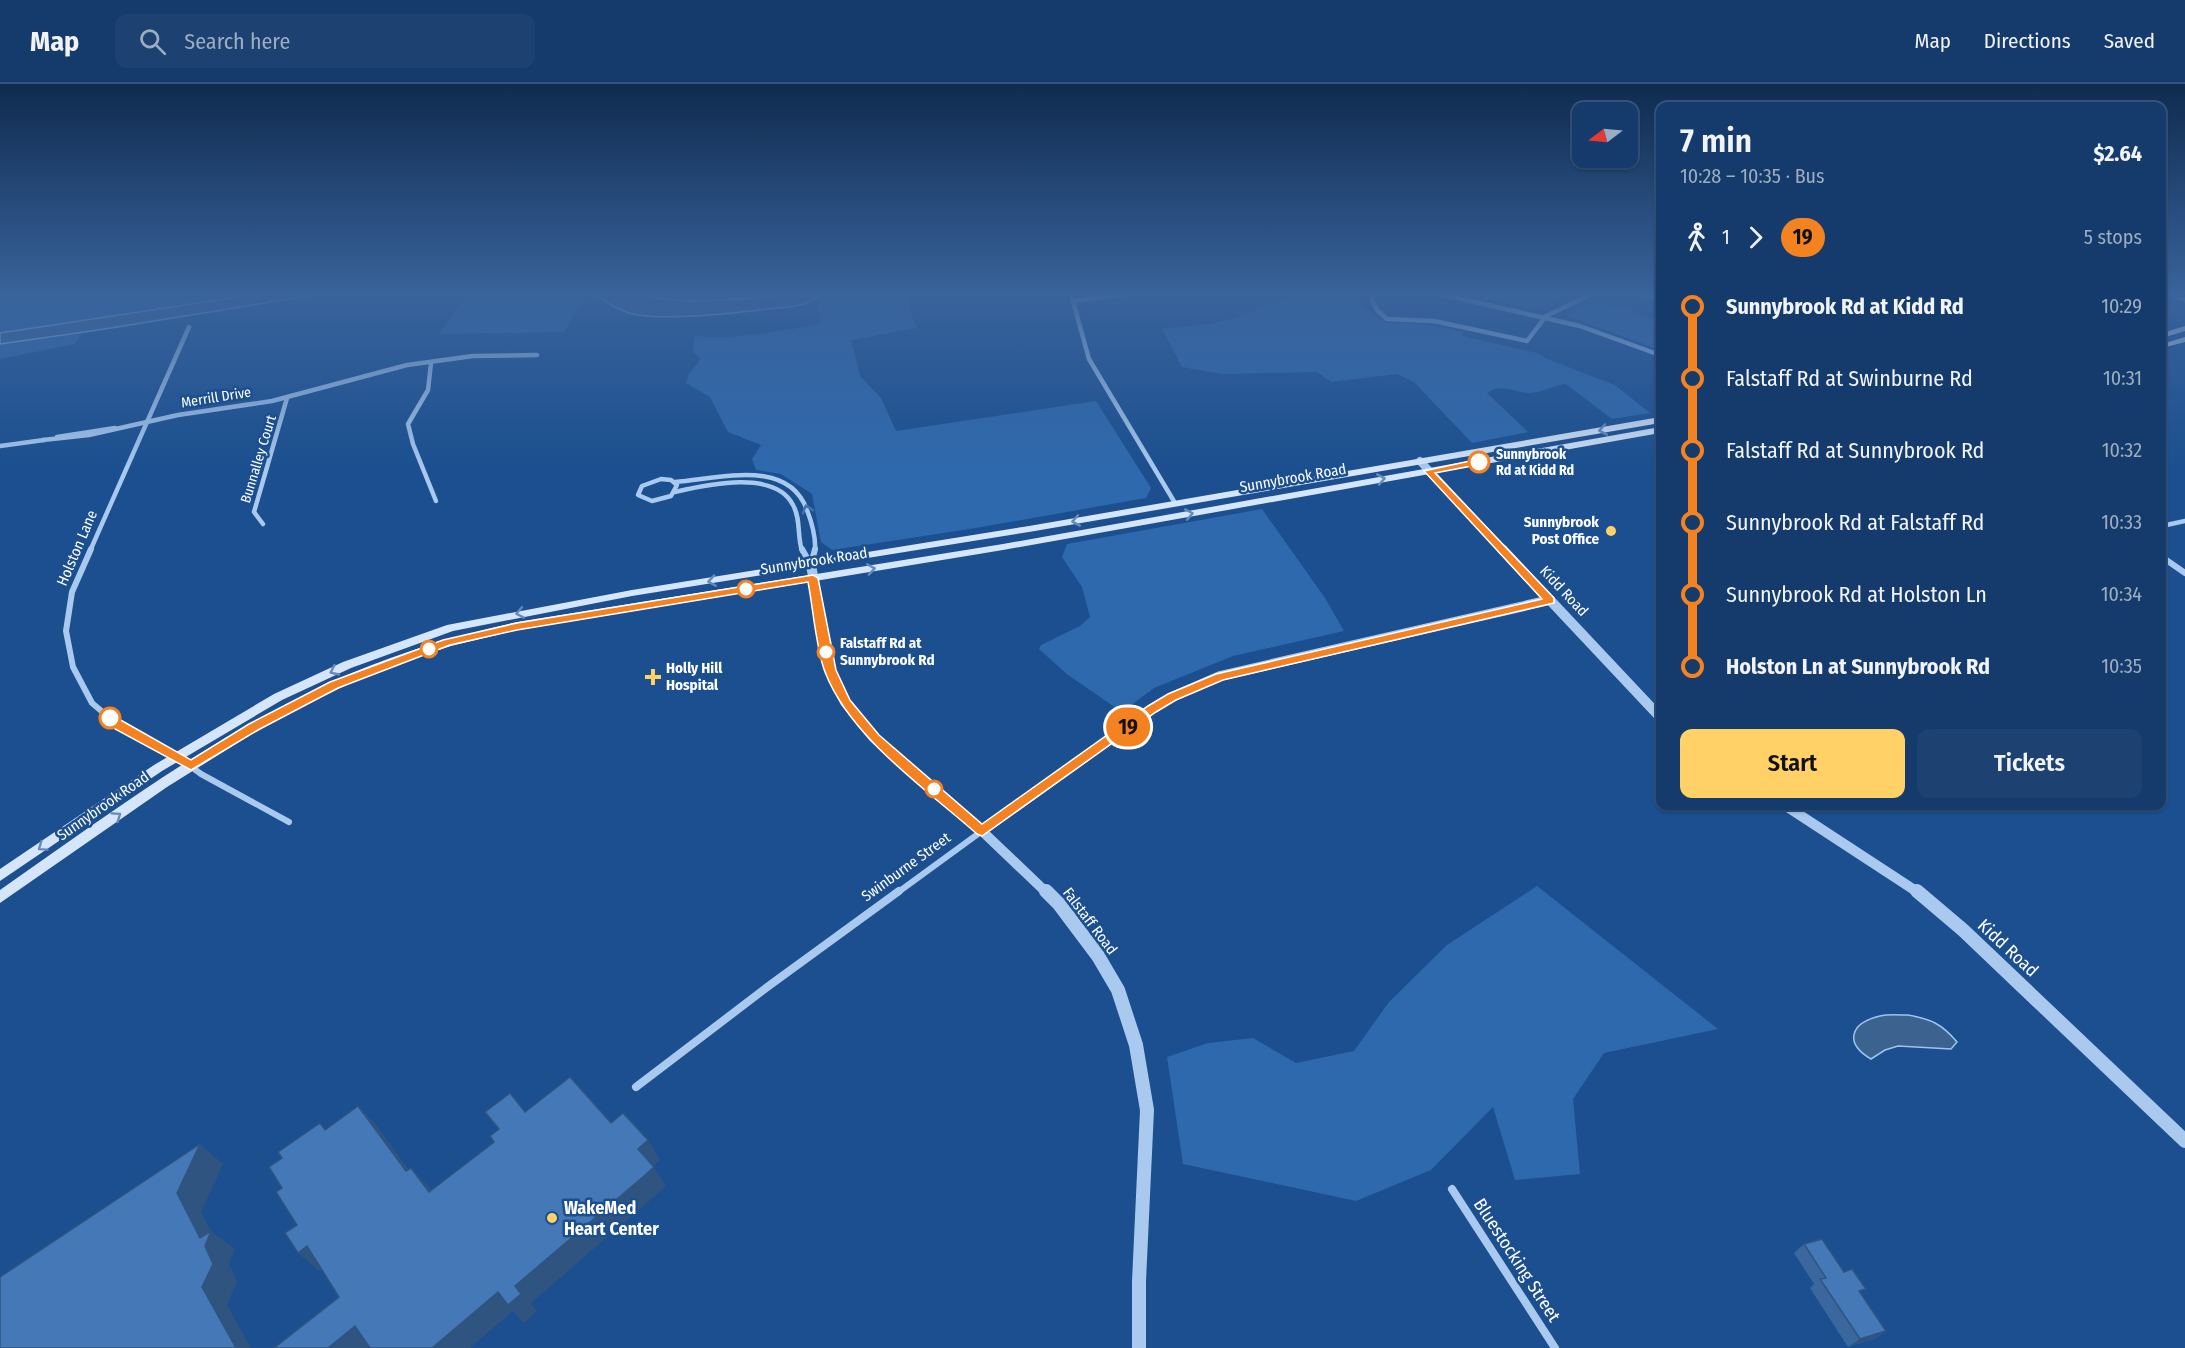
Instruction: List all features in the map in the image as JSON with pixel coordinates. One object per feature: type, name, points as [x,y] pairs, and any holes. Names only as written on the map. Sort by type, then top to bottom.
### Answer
[{"type":"main road","name":"Sunnybrook Road","points":[[0,876],[177,756],[278,697],[346,665],[451,628],[579,602],[811,565],[1656,421]]},
{"type":"main road","name":"Sunnybrook Road","points":[[0,897],[191,765],[254,727],[334,685],[447,642],[517,626],[1090,531],[1656,431]]},
{"type":"main road","points":[[1090,531],[1106,524],[1163,512],[1175,503]]},
{"type":"street","name":"Holston Lane","points":[[177,353],[73,590],[66,631],[73,667],[92,703],[119,726],[177,756],[201,774],[289,822]]},
{"type":"street","points":[[1087,353],[1175,503]]},
{"type":"street","name":"Merrill Drive","points":[[0,446],[104,434],[162,418],[287,398],[368,374],[431,363],[502,354],[537,355]]},
{"type":"street","points":[[431,363],[428,390],[408,424],[412,444],[436,501]]},
{"type":"street","name":"Bunnalley Court","points":[[263,524],[254,512],[287,398]]},
{"type":"street","name":"Kidd Road","points":[[1420,461],[1656,713]]},
{"type":"street","name":"Falstaff Road","points":[[811,565],[817,551],[808,506],[802,493],[790,484],[774,477],[731,475],[675,483],[666,479],[655,480],[645,483],[638,492],[641,498],[652,501],[665,499],[675,492],[745,482],[776,489],[792,504],[801,553],[811,565],[830,670],[845,702],[880,742],[982,831],[1059,904],[1098,956],[1118,990],[1136,1045],[1147,1110],[1139,1273],[1138,1348]]},
{"type":"street","points":[[675,483],[677,485],[675,492]]},
{"type":"street","points":[[2166,525],[2185,521]]},
{"type":"street","points":[[2166,560],[2185,573]]},
{"type":"street","name":"Swinburne Street","points":[[636,1087],[770,985],[1152,709],[1172,697],[1220,676],[1550,600]]},
{"type":"street","name":"Kidd Road","points":[[1792,810],[1912,887],[1963,930],[2185,1141]]},
{"type":"street","name":"Bluestocking Street","points":[[1452,1189],[1555,1348]]},
{"type":"shaded area","points":[[0,353],[30,353],[0,359]]},
{"type":"shaded area","points":[[694,353],[854,353],[860,376],[881,398],[896,431],[1096,401],[1151,488],[1146,498],[976,528],[832,550],[821,542],[812,494],[781,474],[756,470],[752,459],[761,445],[728,432],[710,397],[686,383],[689,374],[701,359]]},
{"type":"shaded area","points":[[1175,353],[1537,353],[1615,385],[1650,413],[1612,419],[1566,384],[1532,393],[1497,389],[1487,393],[1528,432],[1472,443],[1414,382],[1397,374],[1331,382],[1317,372],[1222,374],[1182,367]]},
{"type":"shaded area","points":[[1262,509],[1325,598],[1344,631],[1233,656],[1154,688],[1122,712],[1068,675],[1039,649],[1041,645],[1080,626],[1090,617],[1082,587],[1062,557],[1067,544]]},
{"type":"shaded area","points":[[1537,886],[1718,1029],[1604,1053],[1573,1099],[1580,1174],[1515,1180],[1493,1107],[1431,1170],[1356,1201],[1183,1164],[1167,1057],[1208,1043],[1253,1038],[1296,1063],[1354,1051],[1389,1002],[1447,945]]},
{"type":"shaded area","points":[[1883,1015],[1908,1015],[1936,1023],[1957,1042],[1951,1049],[1898,1046],[1885,1050],[1871,1059],[1857,1047],[1854,1034],[1862,1023]]},
{"type":"building","name":"WakeMed Heart Center","points":[[570,1077],[611,1123],[623,1113],[648,1140],[638,1149],[654,1167],[515,1286],[521,1294],[508,1305],[498,1292],[432,1348],[370,1348],[355,1326],[328,1348],[274,1348],[339,1297],[307,1246],[298,1253],[285,1233],[297,1225],[276,1192],[282,1188],[269,1167],[282,1158],[278,1152],[320,1123],[325,1130],[358,1106],[406,1171],[411,1168],[429,1192],[494,1142],[490,1136],[499,1129],[485,1112],[510,1093],[525,1112]]},
{"type":"building","points":[[200,1144],[177,1193],[200,1238],[211,1231],[205,1246],[213,1264],[202,1287],[236,1348],[0,1348],[0,1277]]},
{"type":"building","points":[[1822,1239],[1844,1272],[1852,1269],[1866,1289],[1859,1291],[1886,1331],[1860,1339],[1820,1279],[1826,1278],[1804,1244]]},
{"type":"bus line","name":"19","points":[[110,718],[119,726],[191,765],[254,727],[334,685],[447,642],[517,626],[813,578],[830,670],[845,702],[874,738],[982,831],[1152,709],[1172,697],[1220,676],[1550,600],[1429,471],[1479,462]]},
{"type":"place","name":"Sunnybrook Rd at Kidd Rd","points":[[1479,462]]},
{"type":"place","name":"Sunnybrook Post Office","points":[[1611,531]]},
{"type":"place","name":"Falstaff Rd at Sunnybrook Rd","points":[[826,652]]},
{"type":"place","name":"Holly Hill Hospital","points":[[653,677]]},
{"type":"place","name":"WakeMed Heart Center","points":[[552,1218]]}]
